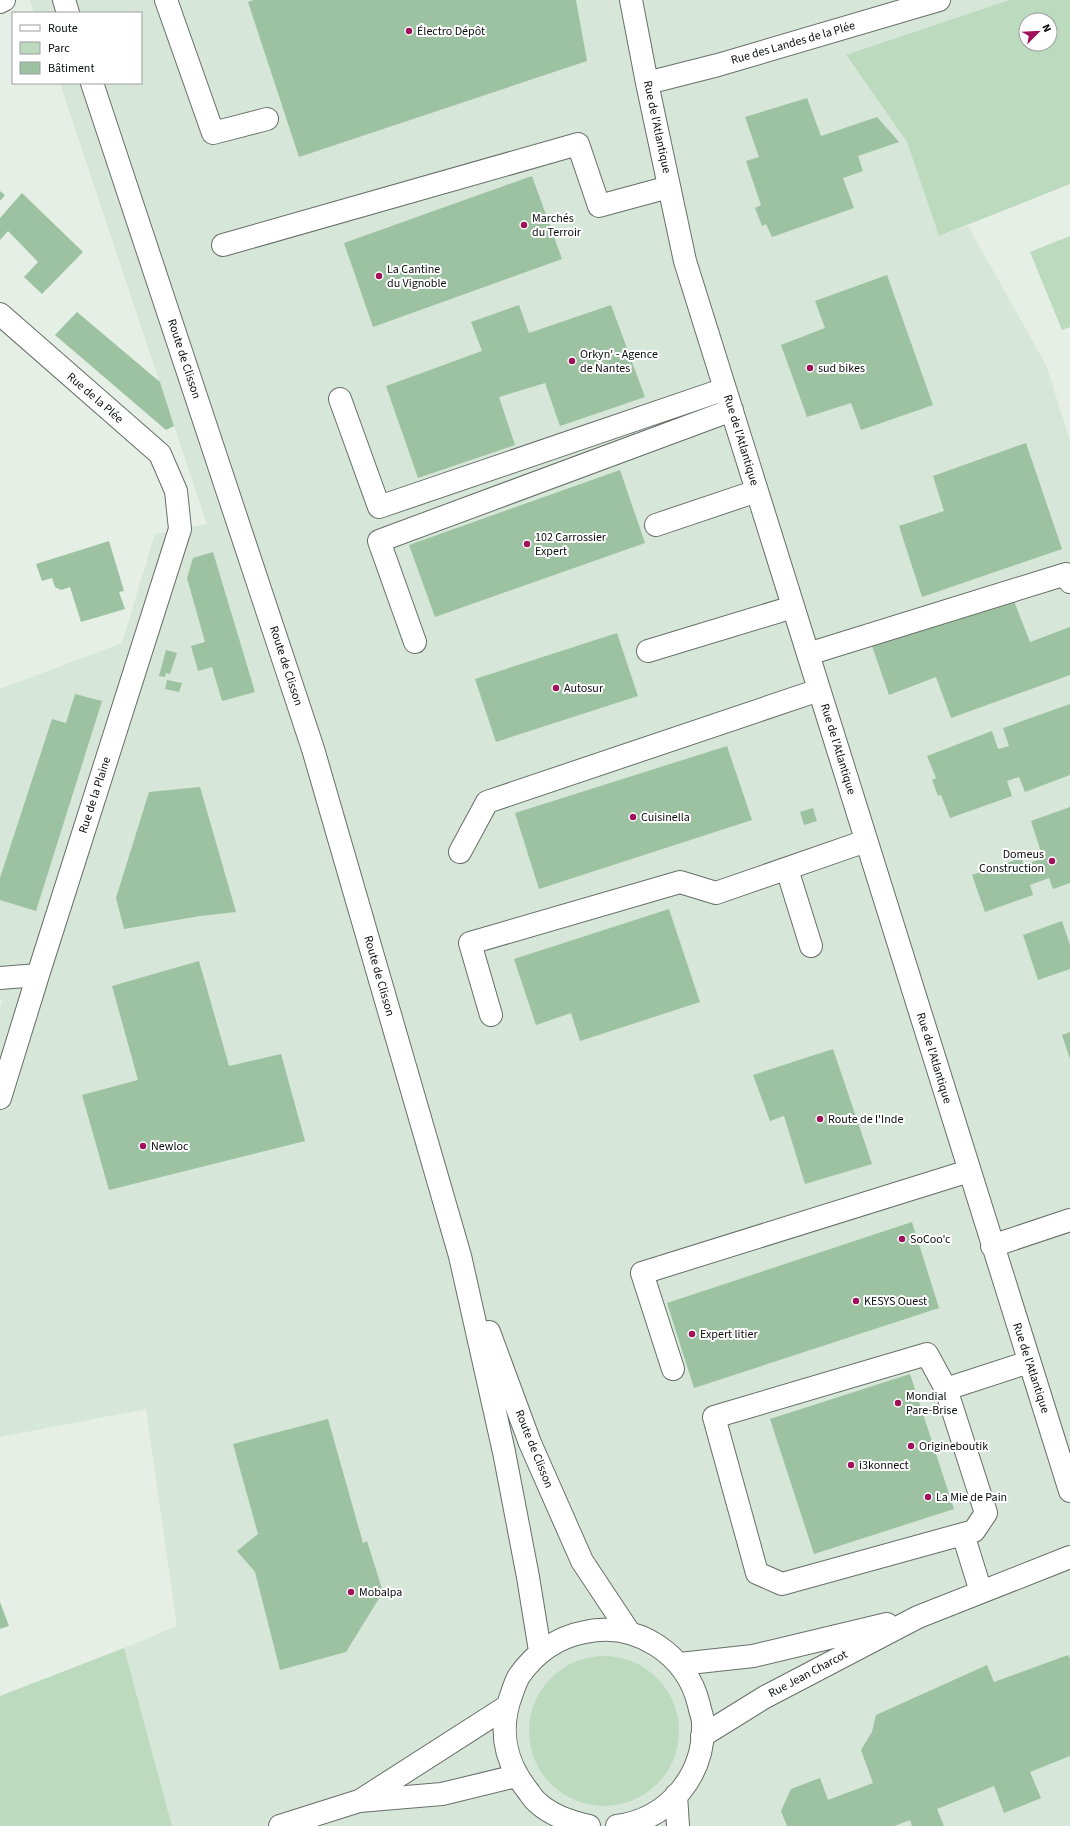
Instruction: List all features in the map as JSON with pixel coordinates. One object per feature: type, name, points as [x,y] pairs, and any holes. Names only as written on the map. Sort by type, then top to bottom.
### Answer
[{"type":"street","points":[[0,2],[4,0]]},
{"type":"street","points":[[64,0],[68,12]]},
{"type":"street","points":[[166,0],[213,133],[267,119]]},
{"type":"street","name":"Rue de l'Atlantique","points":[[631,0],[685,261],[1070,1492]]},
{"type":"street","name":"Rue des Landes de la Plée","points":[[647,83],[718,65],[939,0]]},
{"type":"street","name":"Route de Clisson","points":[[92,84],[314,749],[460,1256],[504,1452],[528,1577],[540,1651]]},
{"type":"street","points":[[223,244],[578,144],[599,206],[669,187]]},
{"type":"street","name":"Rue de la Plée","points":[[0,314],[160,454],[176,491]]},
{"type":"street","points":[[340,399],[379,507],[725,390]]},
{"type":"street","points":[[415,642],[379,541],[732,410]]},
{"type":"street","name":"Rue de la Plaine","points":[[0,1098],[180,529],[176,491]]},
{"type":"street","points":[[656,525],[757,491]]},
{"type":"street","points":[[808,654],[1066,574],[1070,582]]},
{"type":"street","points":[[648,651],[793,607]]},
{"type":"street","points":[[460,852],[487,802],[819,690]]},
{"type":"street","points":[[491,1015],[470,943],[680,882],[716,893],[866,841]]},
{"type":"street","points":[[787,869],[811,946]]},
{"type":"street","points":[[0,978],[38,975]]},
{"type":"street","points":[[673,1370],[642,1273],[969,1171]]},
{"type":"street","points":[[992,1246],[1070,1220]]},
{"type":"street","name":"Route de Clisson","points":[[460,1256],[530,1443],[582,1561],[629,1632]]},
{"type":"street","points":[[927,1354],[946,1389],[986,1513],[974,1531],[782,1584],[757,1573],[714,1417],[927,1354]]},
{"type":"street","points":[[946,1389],[1029,1362]]},
{"type":"street","points":[[963,1534],[980,1592]]},
{"type":"street","name":"Rue Jean Charcot","points":[[702,1736],[765,1697],[918,1617],[1070,1557]]},
{"type":"street","name":"Rue Jean Charcot","points":[[680,1664],[753,1656],[918,1617]]},
{"type":"street","points":[[589,1826],[567,1821],[538,1803],[516,1776],[508,1754],[504,1731],[506,1707],[518,1676],[540,1651],[569,1635],[599,1629],[629,1632],[657,1644],[680,1664],[696,1690],[703,1722],[700,1755],[686,1785],[663,1809],[634,1824],[617,1826]]},
{"type":"street","points":[[359,1801],[506,1707]]},
{"type":"street","points":[[280,1826],[359,1801],[442,1794],[516,1776]]},
{"type":"street","points":[[676,1795],[678,1826]]},
{"type":"shaded area","points":[[30,0],[1009,0],[846,56],[907,142],[939,236],[968,226],[1046,365],[1070,440],[1070,1826],[172,1826],[124,1648],[177,1626],[146,1409],[0,1437],[0,1008],[2,1000],[0,999],[0,689],[122,643],[155,534],[207,524],[60,84],[142,84],[142,12],[34,12]]},
{"type":"green space","points":[[1009,0],[1070,0],[1070,184],[939,236],[907,142],[846,55]]},
{"type":"green space","points":[[1070,236],[1070,327],[1062,330],[1030,252]]},
{"type":"green space","points":[[124,1648],[172,1826],[0,1826],[0,1696]]},
{"type":"green space","points":[[597,1656],[611,1656],[626,1659],[639,1665],[652,1673],[662,1683],[676,1709],[679,1731],[678,1746],[673,1760],[662,1779],[652,1789],[626,1803],[611,1806],[597,1806],[582,1803],[569,1797],[556,1789],[546,1779],[532,1753],[529,1738],[529,1724],[532,1709],[538,1696],[546,1683],[556,1673],[582,1659]]},
{"type":"building","points":[[253,0],[576,0],[587,61],[299,157],[248,2]]},
{"type":"building","points":[[807,98],[821,136],[877,117],[899,142],[858,156],[863,171],[843,178],[854,208],[772,237],[766,224],[762,226],[755,208],[761,205],[746,161],[759,157],[745,117]]},
{"type":"building","points":[[532,176],[562,259],[373,327],[344,243]]},
{"type":"building","points":[[0,191],[5,195],[0,201]]},
{"type":"building","points":[[22,193],[83,252],[42,294],[24,277],[38,262],[8,231],[0,240],[0,218]]},
{"type":"building","points":[[887,275],[933,405],[861,430],[851,403],[807,417],[781,345],[825,328],[815,301]]},
{"type":"building","points":[[519,305],[529,333],[611,305],[645,397],[560,426],[545,383],[499,397],[515,445],[418,478],[386,386],[482,351],[471,322]]},
{"type":"building","points":[[77,312],[160,382],[174,426],[166,430],[55,335]]},
{"type":"building","points":[[1026,443],[1062,549],[922,597],[899,526],[944,511],[933,476]]},
{"type":"building","name":"102 Carrossier Expert","points":[[620,470],[645,543],[435,617],[409,545]]},
{"type":"building","points":[[109,541],[124,591],[119,592],[125,609],[81,622],[70,587],[61,590],[55,587],[52,578],[42,581],[36,564]]},
{"type":"building","points":[[213,552],[255,692],[222,701],[212,667],[198,671],[191,646],[205,642],[187,578],[193,558]]},
{"type":"building","points":[[1012,596],[1030,642],[1070,627],[1070,675],[951,718],[936,677],[889,695],[872,646]]},
{"type":"building","name":"Autosur","points":[[617,633],[638,696],[496,742],[475,679]]},
{"type":"building","points":[[166,650],[177,653],[170,674],[166,673],[165,677],[159,676]]},
{"type":"building","points":[[167,680],[182,683],[179,692],[165,689]]},
{"type":"building","points":[[75,694],[102,701],[36,911],[0,900],[0,878],[52,719],[66,723]]},
{"type":"building","points":[[1070,704],[1070,775],[1025,792],[1019,777],[1007,781],[1012,796],[950,818],[941,795],[938,796],[932,780],[936,778],[927,756],[992,731],[998,749],[1009,746],[1003,728]]},
{"type":"building","name":"Cuisinella","points":[[727,746],[752,820],[539,889],[515,813]]},
{"type":"building","points":[[200,787],[236,912],[200,916],[124,929],[116,898],[149,792]]},
{"type":"building","name":"Domeus Construction","points":[[1070,807],[1070,883],[1053,889],[1049,878],[1030,885],[1033,895],[985,912],[972,875],[1021,858],[1024,865],[1043,858],[1031,821]]},
{"type":"building","points":[[813,808],[817,821],[804,825],[800,812]]},
{"type":"building","points":[[669,909],[700,1002],[580,1041],[571,1013],[536,1025],[514,959]]},
{"type":"building","points":[[1062,921],[1070,945],[1070,969],[1038,980],[1023,935]]},
{"type":"building","points":[[199,961],[229,1066],[281,1054],[305,1141],[109,1190],[82,1095],[138,1080],[112,986]]},
{"type":"building","points":[[1070,1032],[1070,1059],[1062,1035]]},
{"type":"building","name":"Route de l'Inde","points":[[833,1049],[872,1164],[805,1184],[784,1116],[770,1121],[753,1075]]},
{"type":"building","points":[[912,1222],[939,1308],[694,1388],[667,1303]]},
{"type":"building","points":[[910,1374],[954,1509],[814,1554],[770,1419]]},
{"type":"building","points":[[328,1419],[363,1543],[367,1541],[383,1592],[346,1652],[280,1670],[255,1572],[237,1551],[258,1534],[233,1444]]},
{"type":"building","points":[[0,1602],[9,1626],[0,1629]]},
{"type":"building","points":[[1068,1655],[1070,1659],[1070,1756],[1030,1772],[1041,1798],[1004,1813],[994,1786],[937,1809],[944,1826],[912,1826],[910,1820],[894,1826],[787,1826],[781,1811],[791,1789],[820,1778],[828,1800],[873,1783],[861,1750],[872,1732],[876,1715],[987,1665],[994,1682]]},
{"type":"place","name":"Électro Dépôt","points":[[409,31]]},
{"type":"place","name":"Marchés du Terroir","points":[[524,225]]},
{"type":"place","name":"La Cantine du Vignoble","points":[[379,276]]},
{"type":"place","name":"Orkyn' - Agence de Nantes","points":[[572,361]]},
{"type":"place","name":"sud bikes","points":[[810,368]]},
{"type":"place","name":"102 Carrossier Expert","points":[[527,544]]},
{"type":"place","name":"Autosur","points":[[556,688]]},
{"type":"place","name":"Cuisinella","points":[[633,817]]},
{"type":"place","name":"Domeus Construction","points":[[1052,861]]},
{"type":"place","name":"Route de l'Inde","points":[[820,1119]]},
{"type":"place","name":"Newloc","points":[[143,1146]]},
{"type":"place","name":"SoCoo'c","points":[[902,1239]]},
{"type":"place","name":"KESYS Ouest","points":[[856,1301]]},
{"type":"place","name":"Expert litier","points":[[692,1334]]},
{"type":"place","name":"Mondial Pare-Brise","points":[[898,1403]]},
{"type":"place","name":"Origineboutik","points":[[911,1446]]},
{"type":"place","name":"i3konnect","points":[[851,1465]]},
{"type":"place","name":"La Mie de Pain","points":[[928,1497]]},
{"type":"place","name":"Mobalpa","points":[[351,1592]]}]
